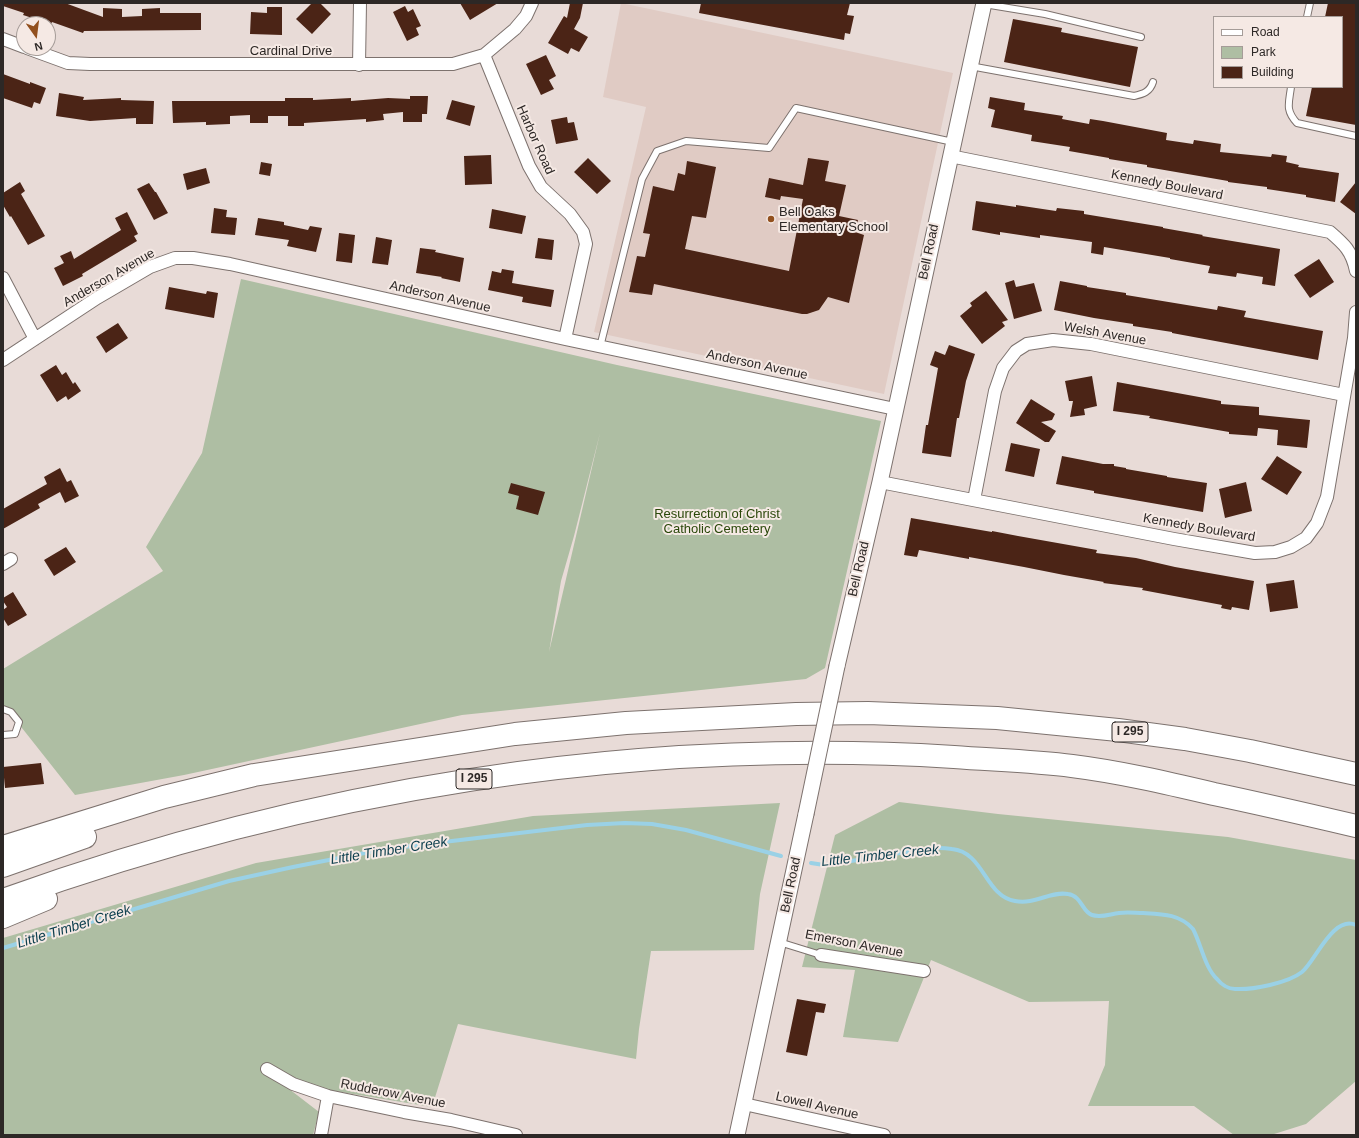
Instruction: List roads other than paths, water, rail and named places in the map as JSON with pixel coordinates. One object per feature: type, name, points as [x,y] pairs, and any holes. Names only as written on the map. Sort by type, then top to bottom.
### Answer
[{"type":"highway","name":"I 295","points":[[3,866],[164,811],[387,754],[515,734],[626,723],[796,714],[888,713],[997,718],[1118,730],[1217,745],[1356,774]]},
{"type":"highway","name":"I 295","points":[[3,900],[91,870],[180,843],[334,804],[478,778],[635,760],[794,753],[914,755],[1072,766],[1158,781],[1356,826]]},
{"type":"highway","points":[[3,847],[164,797],[254,775],[387,754]]},
{"type":"highway","points":[[3,918],[180,843]]},
{"type":"street","points":[[359,65],[360,3]]},
{"type":"street","name":"Cardinal Drive","points":[[48,56],[75,64],[453,64],[484,56],[515,29],[526,16],[532,3]]},
{"type":"street","name":"Bell Road","points":[[737,1135],[837,666],[880,482],[970,66],[982,3]]},
{"type":"street","name":"Cardinal Drive","points":[[3,39],[16,44]]},
{"type":"street","name":"Harbor Road","points":[[484,56],[530,166],[541,187],[570,214],[582,232],[586,244],[565,339]]},
{"type":"street","name":"Kennedy Boulevard","points":[[952,149],[1330,232],[1346,245],[1353,257],[1356,271]]},
{"type":"street","name":"Anderson Avenue","points":[[3,360],[96,298],[150,267],[175,258],[193,258],[230,264],[600,347],[895,409]]},
{"type":"street","points":[[3,278],[35,338]]},
{"type":"street","name":"Kennedy Boulevard","points":[[880,482],[1174,539],[1255,553],[1274,552],[1291,547],[1306,538],[1317,523],[1327,497],[1354,338],[1356,312]]},
{"type":"street","name":"Welsh Avenue","points":[[974,500],[995,391],[1004,368],[1016,351],[1027,344],[1053,340],[1091,344],[1344,395]]},
{"type":"street","name":"Emerson Avenue","points":[[821,955],[924,971]]},
{"type":"street","name":"Rudderow Avenue","points":[[267,1070],[293,1084],[328,1096],[451,1120],[516,1135]]},
{"type":"street","points":[[321,1135],[328,1096]]},
{"type":"street","name":"Lowell Avenue","points":[[744,1104],[884,1135]]},
{"type":"lane","points":[[982,3],[1045,14],[1141,37]]},
{"type":"lane","points":[[1307,16],[1310,3]]},
{"type":"lane","points":[[970,66],[1134,96],[1150,90],[1153,82]]},
{"type":"lane","points":[[1291,88],[1288,108],[1291,116],[1297,123],[1356,136]]},
{"type":"lane","points":[[600,347],[642,179],[657,151],[686,140],[769,148],[796,108],[952,149]]},
{"type":"lane","points":[[3,708],[11,712],[18,722],[15,734],[3,735]]},
{"type":"lane","name":"Emerson Avenue","points":[[779,942],[821,955]]},
{"type":"waterway","name":"Little Timber Creek","points":[[3,948],[229,881],[293,867],[380,850],[587,825],[625,823],[652,824],[686,830],[781,856]]},
{"type":"waterway","name":"Little Timber Creek","points":[[811,863],[824,865],[928,849],[944,848],[963,852],[978,865],[997,891],[1005,897],[1015,901],[1022,902],[1036,900],[1055,894],[1068,894],[1073,895],[1086,911],[1095,916],[1122,913],[1150,913],[1170,916],[1182,920],[1193,929],[1209,969],[1219,981],[1232,989],[1260,987],[1296,976],[1307,966],[1332,932],[1340,926],[1348,924],[1356,925]]},
{"type":"place","name":"Bell Oaks Elementary School","points":[[771,219]]},
{"type":"park label","name":"Resurrection of Christ Catholic Cemetery","points":[[717,522]]}]
